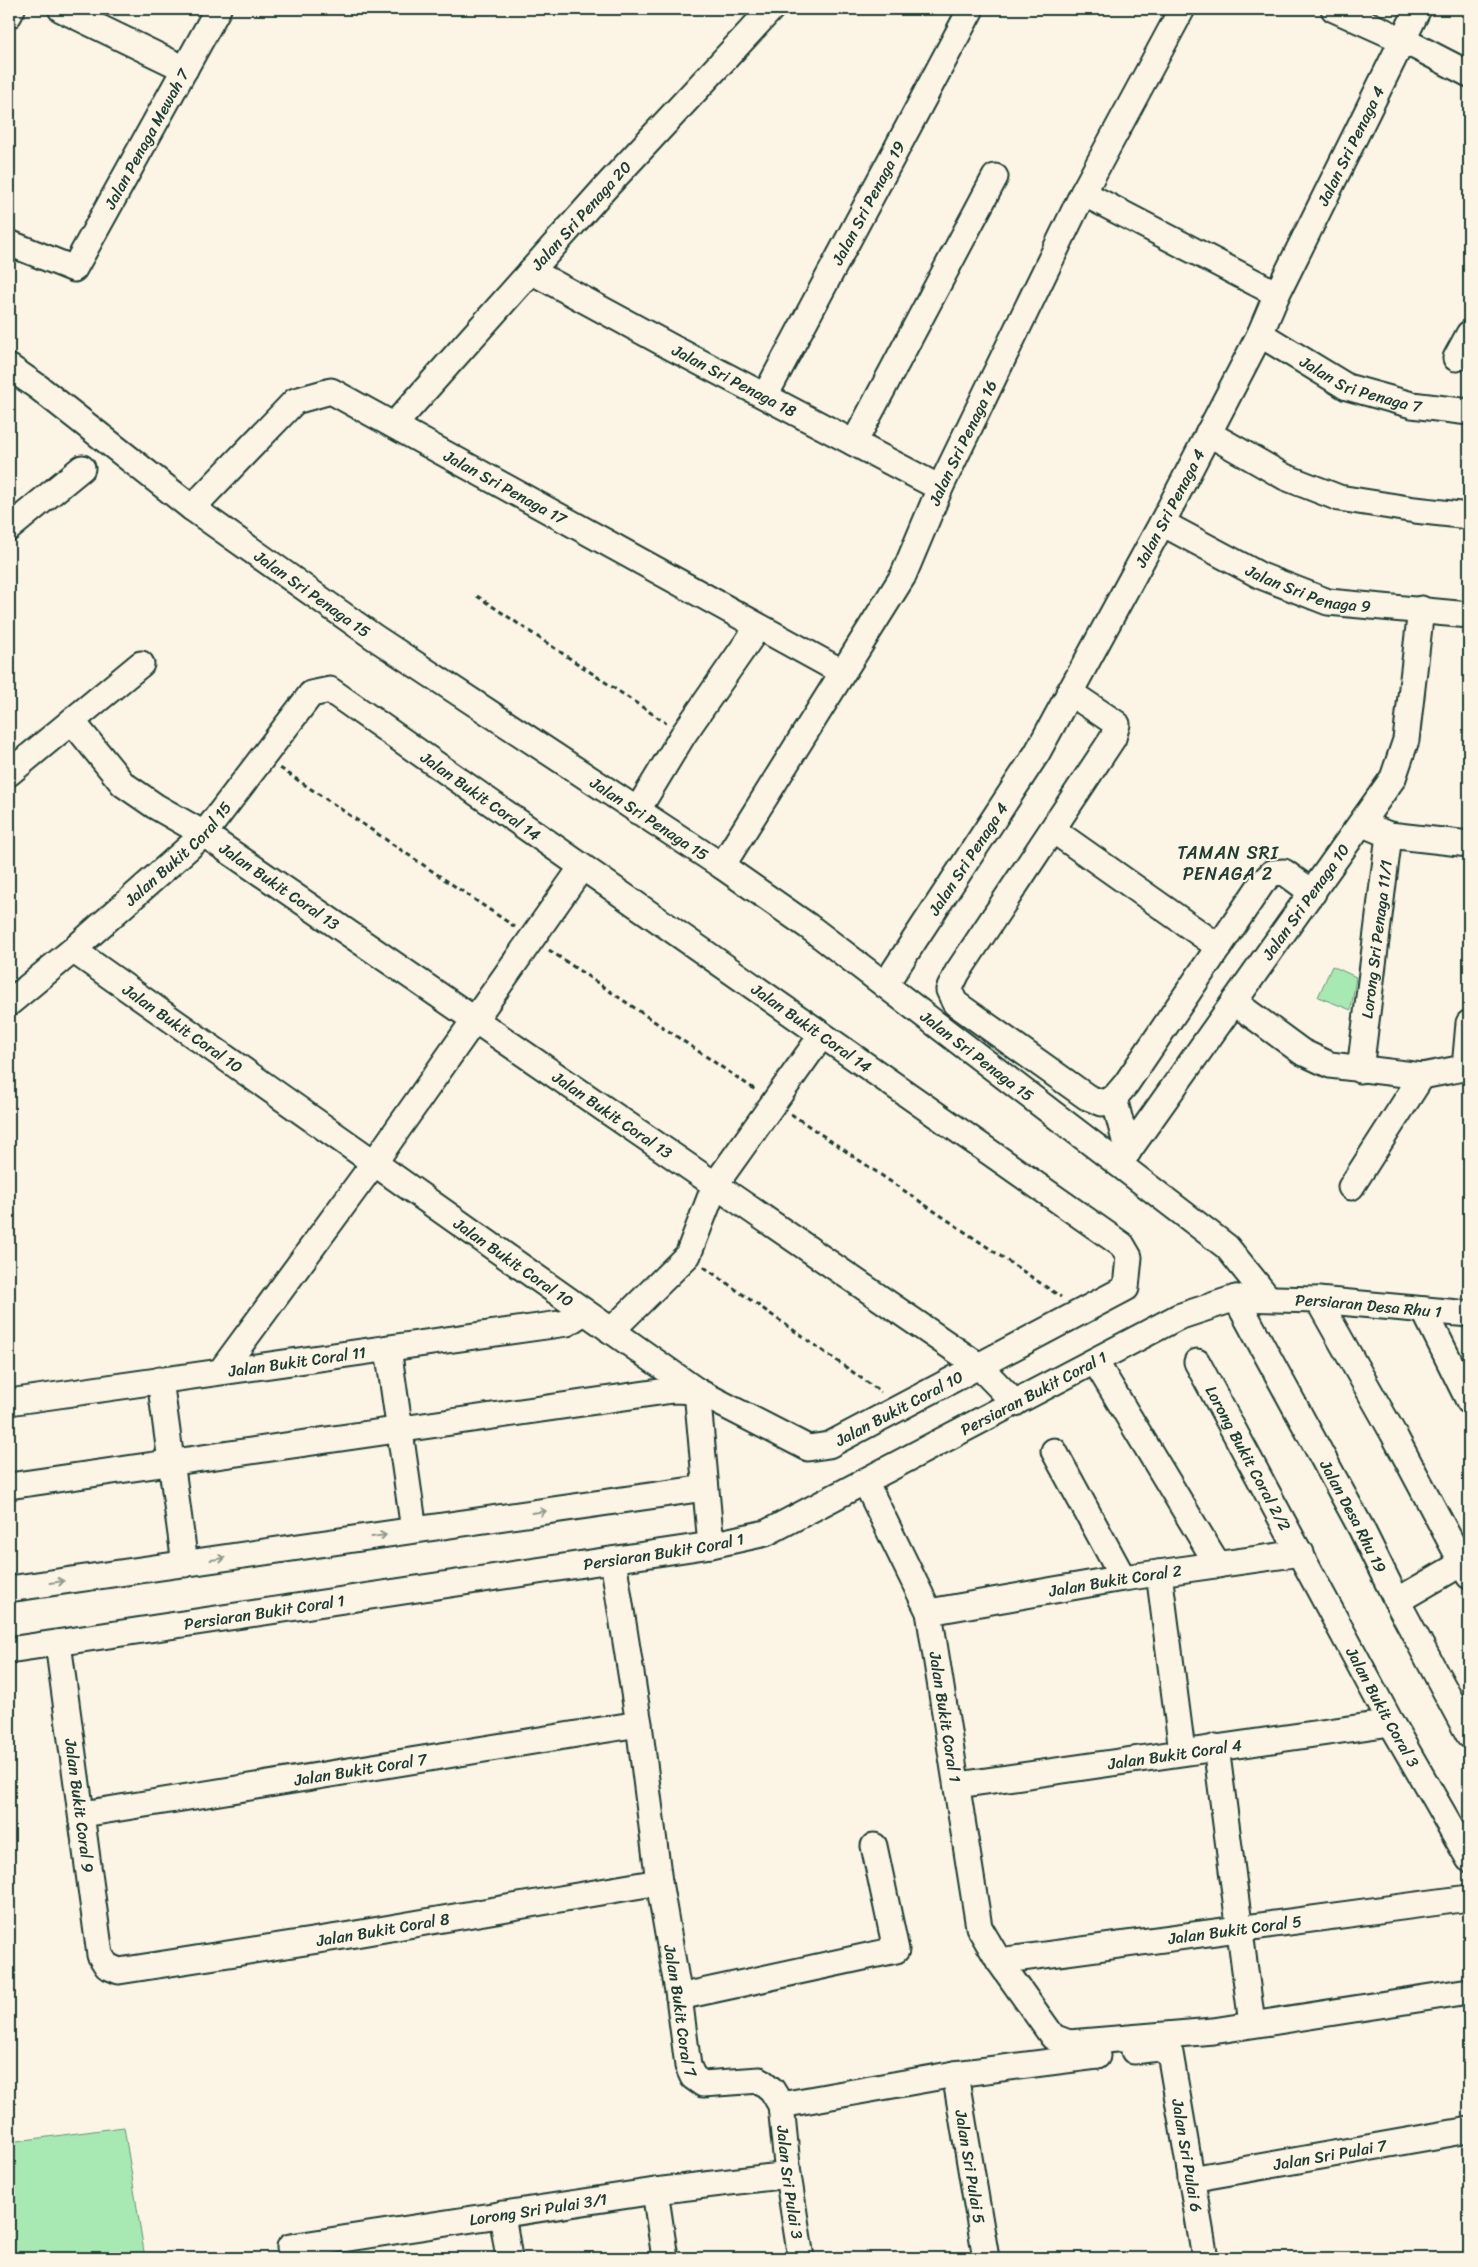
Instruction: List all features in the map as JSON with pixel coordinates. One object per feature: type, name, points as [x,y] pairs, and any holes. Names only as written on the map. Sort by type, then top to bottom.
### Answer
[{"type":"street","points":[[9,15],[12,9]]},
{"type":"street","points":[[61,9],[185,69]]},
{"type":"street","name":"Jalan Penaga Mewah 7","points":[[9,243],[74,269],[218,9]]},
{"type":"street","name":"Jalan Sri Penaga 20","points":[[394,425],[531,271],[771,9]]},
{"type":"street","name":"Jalan Sri Penaga 19","points":[[765,396],[971,9]]},
{"type":"street","name":"Jalan Sri Penaga 16","points":[[722,866],[903,576],[940,488],[1083,193],[1182,9]]},
{"type":"street","points":[[1334,9],[1403,40],[1469,74]]},
{"type":"street","name":"Jalan Sri Penaga 4","points":[[884,985],[1037,753],[1162,522],[1260,334],[1277,294],[1418,9]]},
{"type":"street","points":[[854,443],[995,177]]},
{"type":"street","points":[[1083,193],[1277,294]]},
{"type":"street","name":"Jalan Sri Penaga 18","points":[[531,271],[940,488]]},
{"type":"street","name":"Jalan Sri Penaga 7","points":[[1260,334],[1348,387],[1412,404],[1469,412]]},
{"type":"street","points":[[1456,358],[1469,334]]},
{"type":"street","name":"Jalan Sri Penaga 15","points":[[9,367],[38,387],[192,508],[374,637],[722,866],[808,926],[884,985],[1123,1158],[1227,1247],[1268,1298]]},
{"type":"street","name":"Jalan Sri Penaga 17","points":[[192,508],[295,402],[331,391],[842,672]]},
{"type":"street","points":[[1208,433],[1285,477],[1338,498],[1469,516]]},
{"type":"street","points":[[9,528],[82,468]]},
{"type":"street","name":"Jalan Sri Penaga 9","points":[[1162,522],[1261,576],[1328,602],[1421,609],[1469,615]]},
{"type":"street","name":"Jalan Sri Penaga 10","points":[[1123,1158],[1363,824],[1393,778],[1406,740],[1421,609]]},
{"type":"street","points":[[637,811],[683,735],[758,627]]},
{"type":"street","points":[[9,773],[141,664]]},
{"type":"street","name":"Jalan Bukit Coral 15","points":[[9,1003],[73,950],[204,834],[311,694],[330,690]]},
{"type":"street","name":"Jalan Bukit Coral 14","points":[[330,690],[1122,1245],[1129,1257],[1126,1288],[978,1366]]},
{"type":"street","points":[[1069,692],[1117,724],[1113,738],[1054,830],[957,973],[949,990],[955,1003],[1086,1097],[1102,1103],[1114,1098],[1262,883],[1272,873],[1284,872],[1313,893]]},
{"type":"street","name":"Jalan Bukit Coral 13","points":[[72,721],[123,784],[155,806],[204,834],[978,1366],[1015,1403]]},
{"type":"street","name":"Lorong Sri Penaga 11/1","points":[[1360,1070],[1389,835],[1363,824]]},
{"type":"street","points":[[1054,830],[1219,947]]},
{"type":"street","points":[[1389,835],[1469,844]]},
{"type":"street","points":[[221,1372],[374,1163],[582,867]]},
{"type":"street","name":"Jalan Bukit Coral 10","points":[[73,950],[697,1391],[808,1448],[829,1445],[978,1366]]},
{"type":"street","points":[[1234,1002],[1302,1052],[1330,1065],[1422,1076],[1467,1067],[1469,1023]]},
{"type":"street","points":[[611,1331],[688,1255],[715,1185],[822,1035]]},
{"type":"street","points":[[1351,1187],[1422,1076]]},
{"type":"street","points":[[1114,1098],[1123,1158]]},
{"type":"street","name":"Persiaran Bukit Coral 1","points":[[9,1650],[711,1545],[766,1533],[1178,1317],[1236,1298],[1268,1298]]},
{"type":"street","name":"Jalan Desa Rhu 19","points":[[1236,1298],[1361,1528],[1397,1601],[1469,1735]]},
{"type":"street","name":"Persiaran Desa Rhu 1","points":[[1268,1298],[1387,1305],[1469,1314]]},
{"type":"street","points":[[1318,1300],[1467,1566],[1397,1601]]},
{"type":"street","points":[[1424,1310],[1469,1401]]},
{"type":"street","name":"Jalan Bukit Coral 11","points":[[9,1402],[567,1323],[584,1312]]},
{"type":"street","points":[[388,1348],[414,1530]]},
{"type":"street","points":[[1095,1361],[1218,1566]]},
{"type":"street","name":"Lorong Bukit Coral 2/2","points":[[1197,1362],[1301,1553]]},
{"type":"street","points":[[160,1380],[185,1564]]},
{"type":"street","points":[[9,1486],[673,1390],[697,1391],[711,1545]]},
{"type":"street","points":[[1054,1451],[1122,1578]]},
{"type":"street","name":"Jalan Bukit Coral 1","points":[[866,1481],[929,1612],[979,1926],[999,1961],[1053,2037],[1069,2043],[1213,2031],[1469,1991]]},
{"type":"street","points":[[9,1589],[705,1488]]},
{"type":"street","name":"Jalan Bukit Coral 2","points":[[929,1612],[1122,1578],[1301,1553]]},
{"type":"street","name":"Jalan Bukit Coral 3","points":[[1301,1553],[1391,1724],[1469,1859]]},
{"type":"street","name":"Jalan Bukit Coral 7","points":[[613,1560],[639,1724],[658,1882],[679,1997],[688,2066],[693,2077],[703,2084],[760,2080],[772,2090],[781,2106]]},
{"type":"street","points":[[1159,1573],[1182,1752]]},
{"type":"street","name":"Jalan Bukit Coral 9","points":[[58,1642],[83,1814],[100,1955],[107,1966]]},
{"type":"street","name":"Jalan Bukit Coral 7","points":[[83,1814],[639,1724]]},
{"type":"street","name":"Jalan Bukit Coral 4","points":[[958,1785],[1216,1747],[1391,1724]]},
{"type":"street","points":[[1216,1747],[1252,2024]]},
{"type":"street","points":[[679,1997],[896,1950],[874,1846]]},
{"type":"street","name":"Jalan Bukit Coral 8","points":[[107,1966],[119,1971],[344,1936],[658,1882]]},
{"type":"street","name":"Jalan Bukit Coral 5","points":[[999,1961],[1469,1898]]},
{"type":"street","name":"Jalan Sri Pulai 6","points":[[956,2074],[1156,2048],[1170,2053],[1205,2258]]},
{"type":"street","points":[[781,2106],[956,2074]]},
{"type":"street","name":"Jalan Sri Pulai 5","points":[[956,2074],[986,2258]]},
{"type":"street","name":"Jalan Sri Pulai 3","points":[[781,2106],[788,2175],[801,2258]]},
{"type":"street","name":"Jalan Sri Pulai 7","points":[[1191,2179],[1469,2130]]},
{"type":"street","name":"Lorong Sri Pulai 3/1","points":[[290,2247],[655,2191],[788,2175]]},
{"type":"street","points":[[655,2191],[665,2258]]},
{"type":"street","points":[[502,2214],[509,2258]]},
{"type":"path","points":[[477,596],[683,735]]},
{"type":"path","points":[[263,756],[1082,1311]]},
{"type":"path","points":[[688,1255],[902,1406]]},
{"type":"green space","points":[[1332,966],[1356,977],[1351,1010],[1318,997]]},
{"type":"green space","points":[[124,2127],[145,2258],[9,2258],[9,2142]]},
{"type":"district","name":"TAMAN SRI PENAGA 2","points":[[1228,863]]}]
